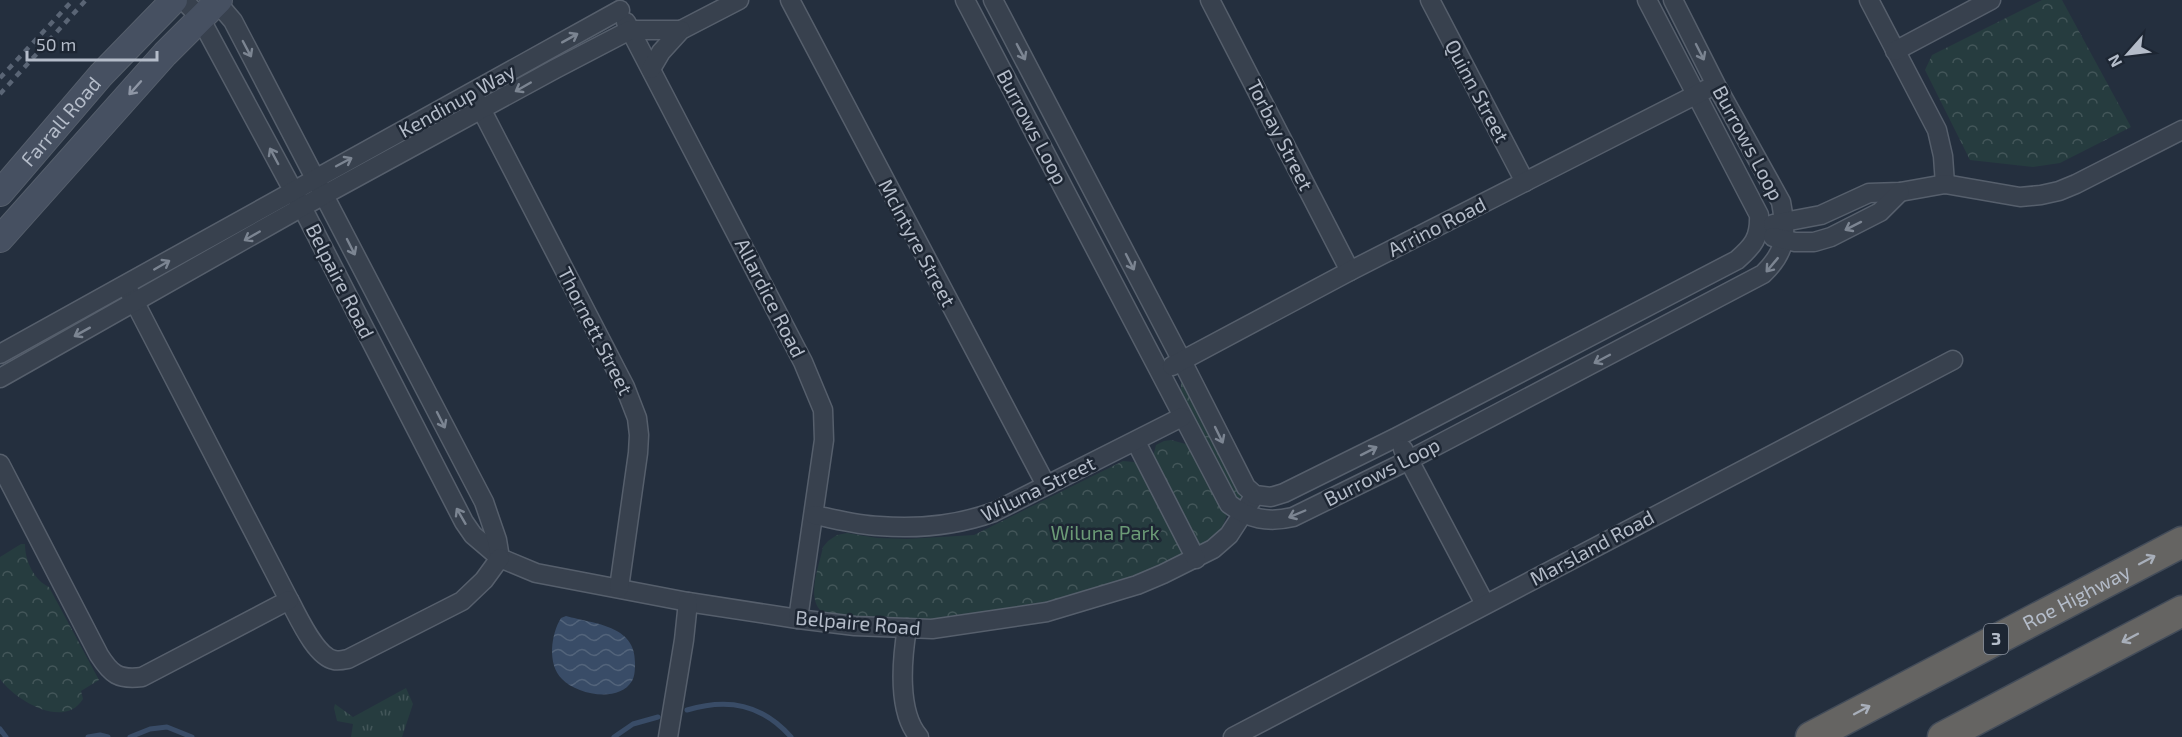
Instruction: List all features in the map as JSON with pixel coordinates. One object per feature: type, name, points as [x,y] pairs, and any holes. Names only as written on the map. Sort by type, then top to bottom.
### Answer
[{"type":"highway","name":"Roe Highway","points":[[1811,737],[2182,542]]},
{"type":"highway","points":[[1943,737],[2182,611]]},
{"type":"main road","name":"Farrall Road","points":[[0,193],[101,75],[174,0]]},
{"type":"main road","name":"Farrall Road","points":[[0,239],[165,54],[213,5]]},
{"type":"main road","name":"Farrall Road","points":[[0,223],[38,181],[66,165]]},
{"type":"street","name":"Belpaire Road","points":[[183,0],[213,5],[233,21],[484,502],[497,540],[500,558]]},
{"type":"street","points":[[651,69],[661,52],[681,30],[739,0]]},
{"type":"street","name":"McIntyre Street","points":[[790,0],[1046,485]]},
{"type":"street","points":[[968,6],[993,0]]},
{"type":"street","name":"Burrows Loop","points":[[993,0],[1078,159],[1246,487],[1255,495],[1271,497],[1322,476],[1553,356],[1737,260],[1750,248],[1759,230],[1759,215],[1650,1]]},
{"type":"street","name":"Torbay Street","points":[[1210,0],[1350,271]]},
{"type":"street","name":"Quinn Street","points":[[1430,0],[1525,182]]},
{"type":"street","name":"Burrows Loop","points":[[968,6],[1229,504],[1242,514],[1257,520],[1282,520],[1293,517],[1409,460],[1721,297],[1763,274],[1776,261],[1784,241],[1781,202],[1716,85],[1673,0]]},
{"type":"street","points":[[1869,0],[1937,130],[1943,156],[1945,184]]},
{"type":"street","points":[[1895,51],[1991,0]]},
{"type":"street","name":"Belpaire Road","points":[[213,5],[293,190],[460,514],[472,535],[500,558],[536,573],[688,602],[855,626],[932,629],[1047,612],[1137,585],[1213,549],[1228,535],[1255,495]]},
{"type":"street","name":"Allardice Road","points":[[618,5],[817,393],[825,423],[798,619]]},
{"type":"street","name":"Kendinup Way","points":[[0,354],[546,51],[618,5]]},
{"type":"street","points":[[630,30],[681,30]]},
{"type":"street","name":"Kendinup Way","points":[[0,378],[302,207],[630,30]]},
{"type":"street","points":[[546,51],[555,69]]},
{"type":"street","points":[[1014,92],[1036,80]]},
{"type":"street","name":"Arrino Road","points":[[1160,372],[1350,271],[1716,85]]},
{"type":"street","name":"Thornett Street","points":[[472,92],[625,387],[637,418],[638,453],[619,588]]},
{"type":"street","points":[[1759,230],[1784,221],[1821,215],[1869,193],[1900,192],[1945,184],[2020,197],[2059,191],[2182,130]]},
{"type":"street","points":[[391,137],[400,154]]},
{"type":"street","points":[[1056,172],[1078,159]]},
{"type":"street","points":[[1759,230],[1784,241],[1814,242],[1831,237],[1880,212],[1900,192]]},
{"type":"street","points":[[1097,252],[1119,240]]},
{"type":"street","points":[[1710,274],[1721,297]]},
{"type":"street","points":[[126,285],[289,600],[317,649],[326,657],[335,661],[348,659],[462,601],[484,580],[500,558]]},
{"type":"street","points":[[1635,313],[1647,335]]},
{"type":"street","points":[[1553,356],[1564,378]]},
{"type":"street","name":"Marsland Road","points":[[1233,737],[1953,360]]},
{"type":"street","points":[[1477,395],[1488,417]]},
{"type":"street","name":"Wiluna Street","points":[[814,515],[878,526],[938,525],[972,520],[1136,442],[1182,417]]},
{"type":"street","points":[[1397,437],[1485,604]]},
{"type":"street","points":[[1136,442],[1196,559]]},
{"type":"street","points":[[0,464],[106,668],[118,676],[142,677],[289,600]]},
{"type":"street","points":[[1322,476],[1334,497]]},
{"type":"street","points":[[668,737],[688,602]]},
{"type":"street","points":[[908,628],[904,649],[904,698],[908,717],[919,737]]},
{"type":"green space","points":[[2042,0],[2062,0],[2131,127],[2060,163],[2033,167],[1970,160],[1925,70],[1932,55]]},
{"type":"green space","points":[[1181,376],[1242,495],[1242,502],[1239,503],[1232,496],[1181,402]]},
{"type":"green space","name":"Wiluna Park","points":[[1171,440],[1193,446],[1228,512],[1221,531],[1203,546],[1199,546],[1153,457],[1156,445]]},
{"type":"green space","name":"Wiluna Park","points":[[1123,461],[1134,462],[1140,466],[1182,547],[1183,555],[1180,561],[1067,605],[901,624],[825,614],[815,601],[816,574],[823,547],[837,535],[847,533],[877,538],[907,539],[974,535]]},
{"type":"green space","points":[[21,544],[25,544],[31,569],[39,580],[49,587],[99,680],[81,691],[83,699],[75,708],[64,712],[52,712],[28,703],[0,679],[0,557]]},
{"type":"green space","points":[[406,688],[413,704],[402,737],[351,737],[353,724],[337,721],[335,704],[353,717]]},
{"type":"water","points":[[566,616],[611,628],[629,641],[633,650],[635,670],[632,681],[626,688],[608,694],[587,692],[569,685],[557,673],[552,657],[553,640],[561,618]]},
{"type":"waterway","points":[[687,710],[716,705],[744,707],[768,717],[791,737]]},
{"type":"waterway","points":[[614,737],[633,724],[658,717]]},
{"type":"waterway","points":[[130,737],[150,729],[167,727],[192,737]]},
{"type":"waterway","points":[[0,729],[6,737]]},
{"type":"waterway","points":[[88,737],[100,735],[108,737]]},
{"type":"railway","points":[[0,78],[73,0]]},
{"type":"railway","points":[[0,94],[86,0]]}]
